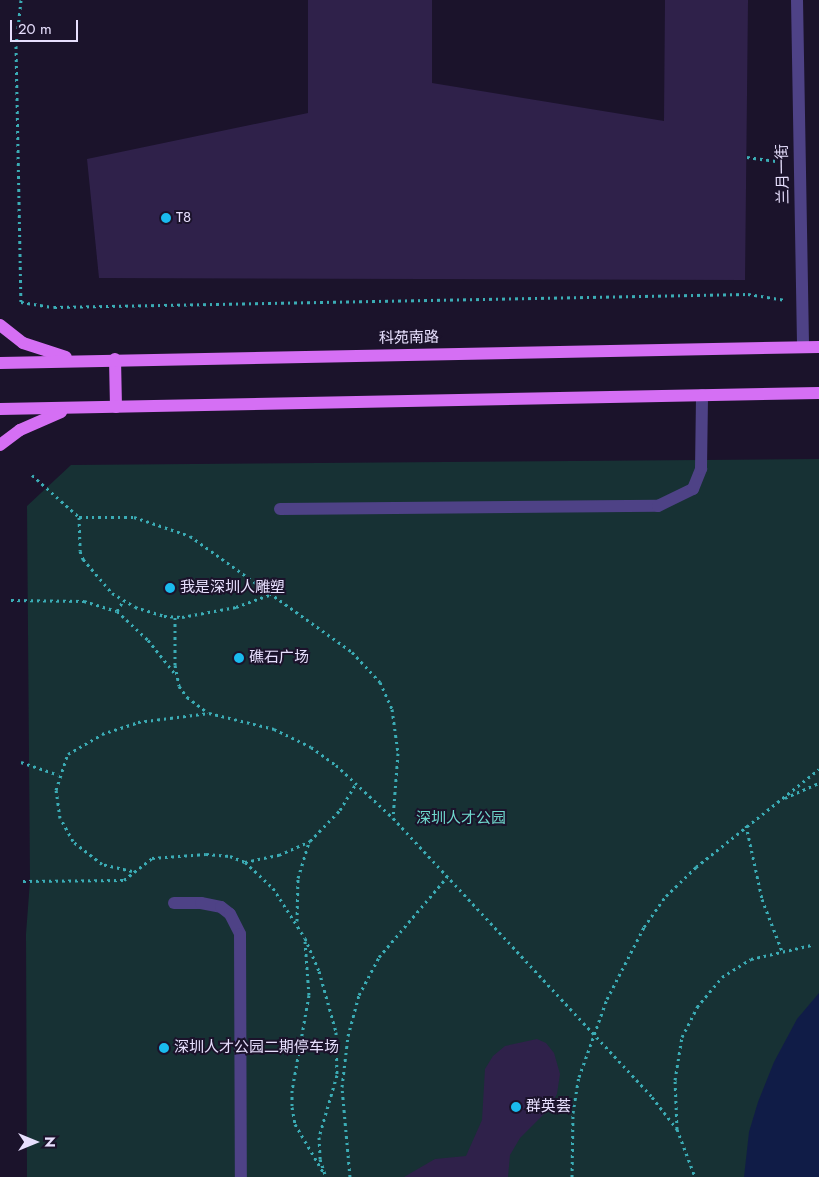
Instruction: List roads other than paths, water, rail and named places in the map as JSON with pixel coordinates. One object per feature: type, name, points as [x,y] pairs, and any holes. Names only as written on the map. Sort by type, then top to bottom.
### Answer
[{"type":"main road","points":[[0,325],[22,343],[78,360]]},
{"type":"main road","name":"科苑南路","points":[[0,363],[115,359],[819,347]]},
{"type":"main road","points":[[115,359],[116,407]]},
{"type":"main road","points":[[0,409],[819,393]]},
{"type":"main road","points":[[0,445],[20,430],[76,408]]},
{"type":"street","name":"兰月一街","points":[[797,0],[803,347]]},
{"type":"street","points":[[280,509],[658,506],[693,489],[701,469],[702,395]]},
{"type":"street","points":[[174,903],[201,903],[221,907],[230,914],[240,934],[241,1177]]},
{"type":"water","points":[[819,993],[819,1177],[744,1177],[749,1132],[758,1102],[774,1062],[797,1019]]},
{"type":"place","name":"T8","points":[[166,218]]},
{"type":"place","name":"我是深圳人雕塑","points":[[170,588]]},
{"type":"place","name":"礁石广场","points":[[239,658]]},
{"type":"place","name":"深圳人才公园二期停车场","points":[[164,1048]]},
{"type":"place","name":"群英荟","points":[[516,1107]]},
{"type":"park label","name":"深圳人才公园","points":[[461,819]]}]
